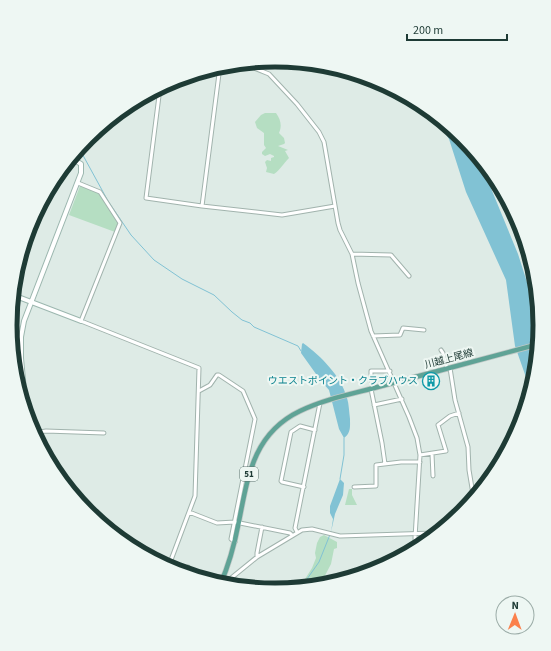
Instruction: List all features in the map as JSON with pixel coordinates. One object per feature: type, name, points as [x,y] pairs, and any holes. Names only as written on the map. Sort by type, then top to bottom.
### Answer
[{"type":"main road","name":"川越上尾線","points":[[223,579],[235,542],[237,522],[249,472],[262,444],[272,432],[287,419],[302,410],[320,403],[533,346]]},
{"type":"street","points":[[255,68],[269,74],[274,78],[308,117],[323,139],[340,230],[352,254],[358,283],[373,336],[390,371],[417,438],[420,462],[416,542]]},
{"type":"street","points":[[202,206],[219,73]]},
{"type":"street","points":[[159,95],[146,198],[282,215],[335,206]]},
{"type":"street","points":[[23,380],[20,348],[22,329],[31,302],[82,173],[82,167],[76,161]]},
{"type":"street","points":[[78,183],[100,192],[120,223],[82,321]]},
{"type":"street","points":[[352,254],[391,255],[409,276]]},
{"type":"street","points":[[19,297],[199,368],[195,496],[171,561]]},
{"type":"street","points":[[373,336],[400,335],[403,328],[424,330]]},
{"type":"street","points":[[441,350],[450,368],[450,376],[465,432],[473,493]]},
{"type":"street","points":[[384,464],[382,443],[374,405],[371,371],[390,371]]},
{"type":"street","points":[[198,391],[210,385],[219,375],[243,391],[255,419],[237,522]]},
{"type":"street","points":[[374,405],[390,403],[402,399]]},
{"type":"street","points":[[297,532],[295,528],[320,403]]},
{"type":"street","points":[[420,455],[446,452],[438,425],[450,416],[459,413]]},
{"type":"street","points":[[304,487],[281,481],[290,432],[300,426],[315,430]]},
{"type":"street","points":[[40,432],[104,433]]},
{"type":"street","points":[[432,454],[433,476]]},
{"type":"street","points":[[354,487],[376,486],[375,466],[420,462]]},
{"type":"street","points":[[189,512],[217,523],[237,522],[290,533],[292,535]]},
{"type":"street","points":[[258,557],[256,553],[262,527]]},
{"type":"street","points":[[225,579],[230,579],[258,557],[292,535],[308,529],[340,536],[429,534]]},
{"type":"green space","points":[[265,113],[276,113],[278,116],[281,125],[279,133],[284,138],[285,143],[278,146],[288,150],[285,151],[289,158],[274,174],[266,172],[267,168],[265,162],[267,160],[271,161],[271,158],[274,156],[270,154],[265,156],[262,154],[266,148],[264,145],[264,133],[257,128],[255,122]]},
{"type":"green space","points":[[80,186],[99,193],[118,223],[115,232],[69,215]]},
{"type":"green space","points":[[349,489],[352,489],[352,495],[357,505],[345,505]]},
{"type":"green space","points":[[324,535],[337,542],[337,548],[334,549],[331,564],[323,580],[302,582],[312,568],[316,558],[315,553],[320,537]]},
{"type":"green space","points":[[418,535],[427,535],[419,540],[417,541]]},
{"type":"water","points":[[442,127],[470,155],[482,169],[518,254],[532,300],[534,326],[532,359],[528,382],[515,346],[506,280],[466,192],[449,139]]},
{"type":"water","points":[[303,343],[330,367],[344,390],[348,403],[350,430],[344,438],[339,429],[329,390],[301,353]]},
{"type":"water","points":[[340,479],[344,483],[343,495],[335,514],[331,532],[333,519],[330,513],[330,506]]},
{"type":"waterway","points":[[82,154],[108,201],[131,235],[154,260],[182,279],[214,295],[242,320],[250,323],[254,327],[298,346],[301,351]]},
{"type":"waterway","points":[[340,479],[344,455],[344,438]]},
{"type":"waterway","points":[[305,582],[319,562],[331,532]]},
{"type":"place","name":"ウエストポイント・クラブハウス","points":[[431,381]]}]
